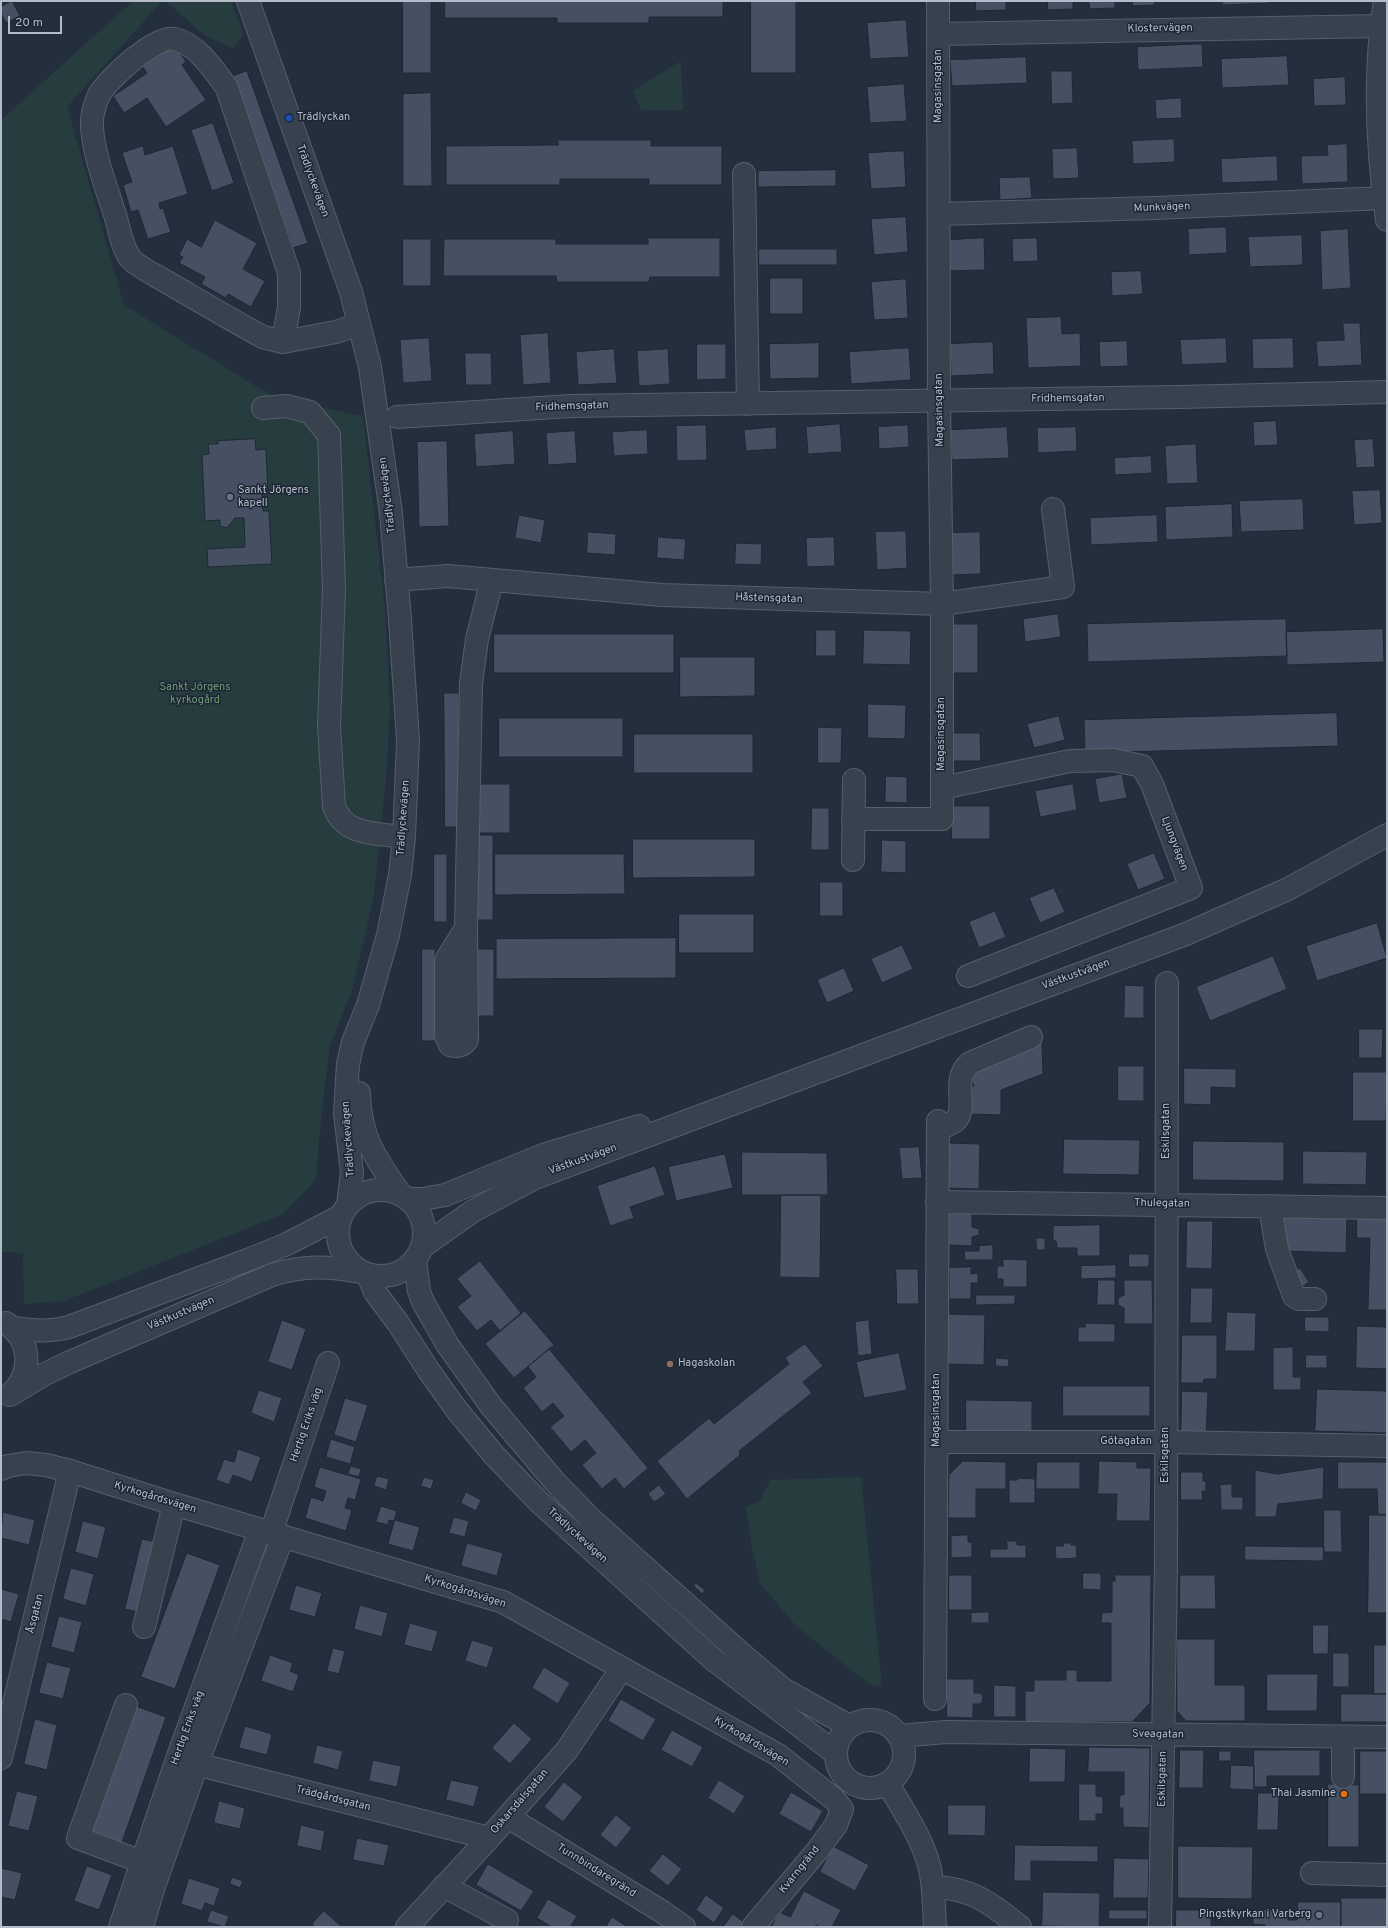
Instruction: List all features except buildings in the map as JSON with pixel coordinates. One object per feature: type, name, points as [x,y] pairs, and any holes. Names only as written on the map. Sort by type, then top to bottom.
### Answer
[{"type":"street","name":"Trädlyckevägen","points":[[248,1],[351,292],[370,368],[391,513],[408,742],[404,836],[400,875],[388,935],[368,1004],[353,1042],[348,1064],[345,1113],[352,1173],[344,1210]]},
{"type":"street","name":"Magasinsgatan","points":[[853,819],[942,819],[938,1]]},
{"type":"street","points":[[1385,1],[1381,26],[1378,65],[1378,126],[1387,220]]},
{"type":"street","name":"Klostervägen","points":[[938,34],[1381,26]]},
{"type":"street","points":[[283,342],[289,307],[289,273],[227,88],[212,66],[195,51],[174,38],[165,39],[135,58],[119,72],[99,95],[92,120],[95,147],[122,240],[130,258],[153,274],[263,337],[283,342],[329,333],[359,324]]},
{"type":"street","points":[[744,174],[748,404]]},
{"type":"street","name":"Munkvägen","points":[[939,214],[1155,208],[1384,198]]},
{"type":"street","name":"Fridhemsgatan","points":[[397,417],[571,406],[1172,398],[1387,392]]},
{"type":"street","points":[[263,408],[286,406],[310,412],[329,435],[334,589],[329,727],[334,806],[340,820],[353,828],[364,832],[404,836]]},
{"type":"street","name":"Håstensgatan","points":[[396,580],[448,576],[662,595],[942,604],[1063,587],[1054,509]]},
{"type":"street","points":[[466,928],[471,684],[477,640],[492,580]]},
{"type":"street","name":"Ljungvägen","points":[[942,788],[1070,761],[1113,760],[1142,766],[1152,784],[1191,888],[968,976]]},
{"type":"street","points":[[853,860],[854,780]]},
{"type":"street","name":"Västkustvägen","points":[[418,1254],[473,1211],[535,1178],[882,1049],[974,1012],[1186,934],[1288,888],[1382,838]]},
{"type":"street","name":"Eskilsgatan","points":[[1160,1927],[1164,1735],[1167,983]]},
{"type":"street","name":"Trädlyckevägen","points":[[368,1004],[358,1088],[361,1120],[372,1152],[404,1197]]},
{"type":"street","name":"Magasinsgatan","points":[[935,1699],[938,1125],[955,1120],[960,1114],[961,1076],[964,1069],[970,1063],[1031,1037]]},
{"type":"street","name":"Västkustvägen","points":[[404,1197],[423,1199],[445,1196],[570,1146],[756,1095]]},
{"type":"street","points":[[7,1325],[35,1332],[69,1327],[257,1256],[292,1241],[344,1210],[359,1196],[372,1191],[387,1190],[404,1197],[418,1212],[422,1221],[424,1238],[418,1254],[405,1269],[394,1275],[376,1276],[364,1273],[346,1260],[338,1243],[338,1229],[344,1210]]},
{"type":"street","name":"Thulegatan","points":[[937,1202],[1387,1208]]},
{"type":"street","points":[[1270,1206],[1277,1249],[1294,1296],[1299,1299],[1315,1299]]},
{"type":"street","name":"Trädlyckevägen","points":[[418,1254],[419,1291],[423,1302],[447,1344],[491,1406],[555,1482],[592,1520],[689,1608],[772,1680],[783,1688],[849,1726]]},
{"type":"street","name":"Västkustvägen","points":[[6,1397],[45,1374],[70,1362],[284,1272],[305,1267],[321,1266],[364,1273]]},
{"type":"street","name":"Trädlyckevägen","points":[[364,1273],[375,1292],[456,1408],[494,1455],[538,1501],[709,1655],[835,1753]]},
{"type":"street","points":[[6,1397],[19,1386],[25,1374],[27,1362],[26,1350],[21,1338],[7,1325]]},
{"type":"street","name":"Hertig Eriks väg","points":[[120,1927],[142,1862],[187,1762],[271,1533],[328,1363]]},
{"type":"street","name":"Götagatan","points":[[937,1442],[1166,1442],[1387,1446]]},
{"type":"street","name":"Kyrkogårdsvägen","points":[[1,1469],[8,1466],[26,1463],[46,1465],[70,1471],[174,1504],[503,1602],[778,1755],[834,1799],[842,1809]]},
{"type":"street","name":"Åsgatan","points":[[1,1758],[70,1471]]},
{"type":"street","points":[[144,1627],[174,1504]]},
{"type":"street","name":"Oskarsdalsgatan","points":[[407,1927],[508,1817],[566,1750],[622,1668]]},
{"type":"street","points":[[126,1705],[78,1838],[142,1862]]},
{"type":"street","points":[[867,1720],[876,1720],[885,1723],[899,1736],[904,1753],[904,1762],[897,1775],[888,1784],[868,1789],[856,1786],[849,1782],[838,1769],[835,1753],[839,1738],[849,1726],[867,1720]]},
{"type":"street","name":"Sveagatan","points":[[899,1736],[946,1732],[1387,1738]]},
{"type":"street","points":[[1343,1737],[1343,1777]]},
{"type":"street","name":"Hertig Eriks väg","points":[[142,1927],[187,1762]]},
{"type":"street","name":"Trädgårdsgatan","points":[[187,1762],[489,1838]]},
{"type":"street","points":[[888,1784],[925,1853],[933,1887],[935,1927]]},
{"type":"street","name":"Kvarngränd","points":[[753,1927],[817,1851],[836,1825],[842,1809]]},
{"type":"street","name":"Tunnbindaregränd","points":[[508,1817],[661,1911],[684,1927]]},
{"type":"street","points":[[1312,1873],[1387,1875]]},
{"type":"street","points":[[444,1886],[507,1920]]},
{"type":"street","points":[[933,1887],[954,1888],[975,1896],[996,1907],[1020,1927]]},
{"type":"green space","name":"Sankt Jörgens kyrkogård","points":[[133,1],[162,1],[67,107],[124,305],[275,398],[363,416],[385,608],[390,710],[386,779],[374,895],[352,991],[330,1045],[319,1139],[316,1180],[283,1214],[64,1301],[24,1304],[23,1253],[1,1252],[1,120]]},
{"type":"green space","points":[[166,1],[231,1],[243,34],[233,48],[205,36]]},
{"type":"green space","points":[[681,61],[683,110],[641,110],[633,91]]},
{"type":"green space","points":[[861,1477],[882,1687],[869,1684],[796,1626],[760,1583],[752,1548],[746,1507],[760,1501],[770,1480]]},
{"type":"place","name":"Trädlyckan","points":[[289,118]]},
{"type":"place","name":"Sankt Jörgens kapell","points":[[230,497]]},
{"type":"place","name":"Hagaskolan","points":[[670,1364]]},
{"type":"place","name":"Thai Jasmine","points":[[1344,1794]]},
{"type":"place","name":"Pingstkyrkan i Varberg","points":[[1319,1915]]}]
